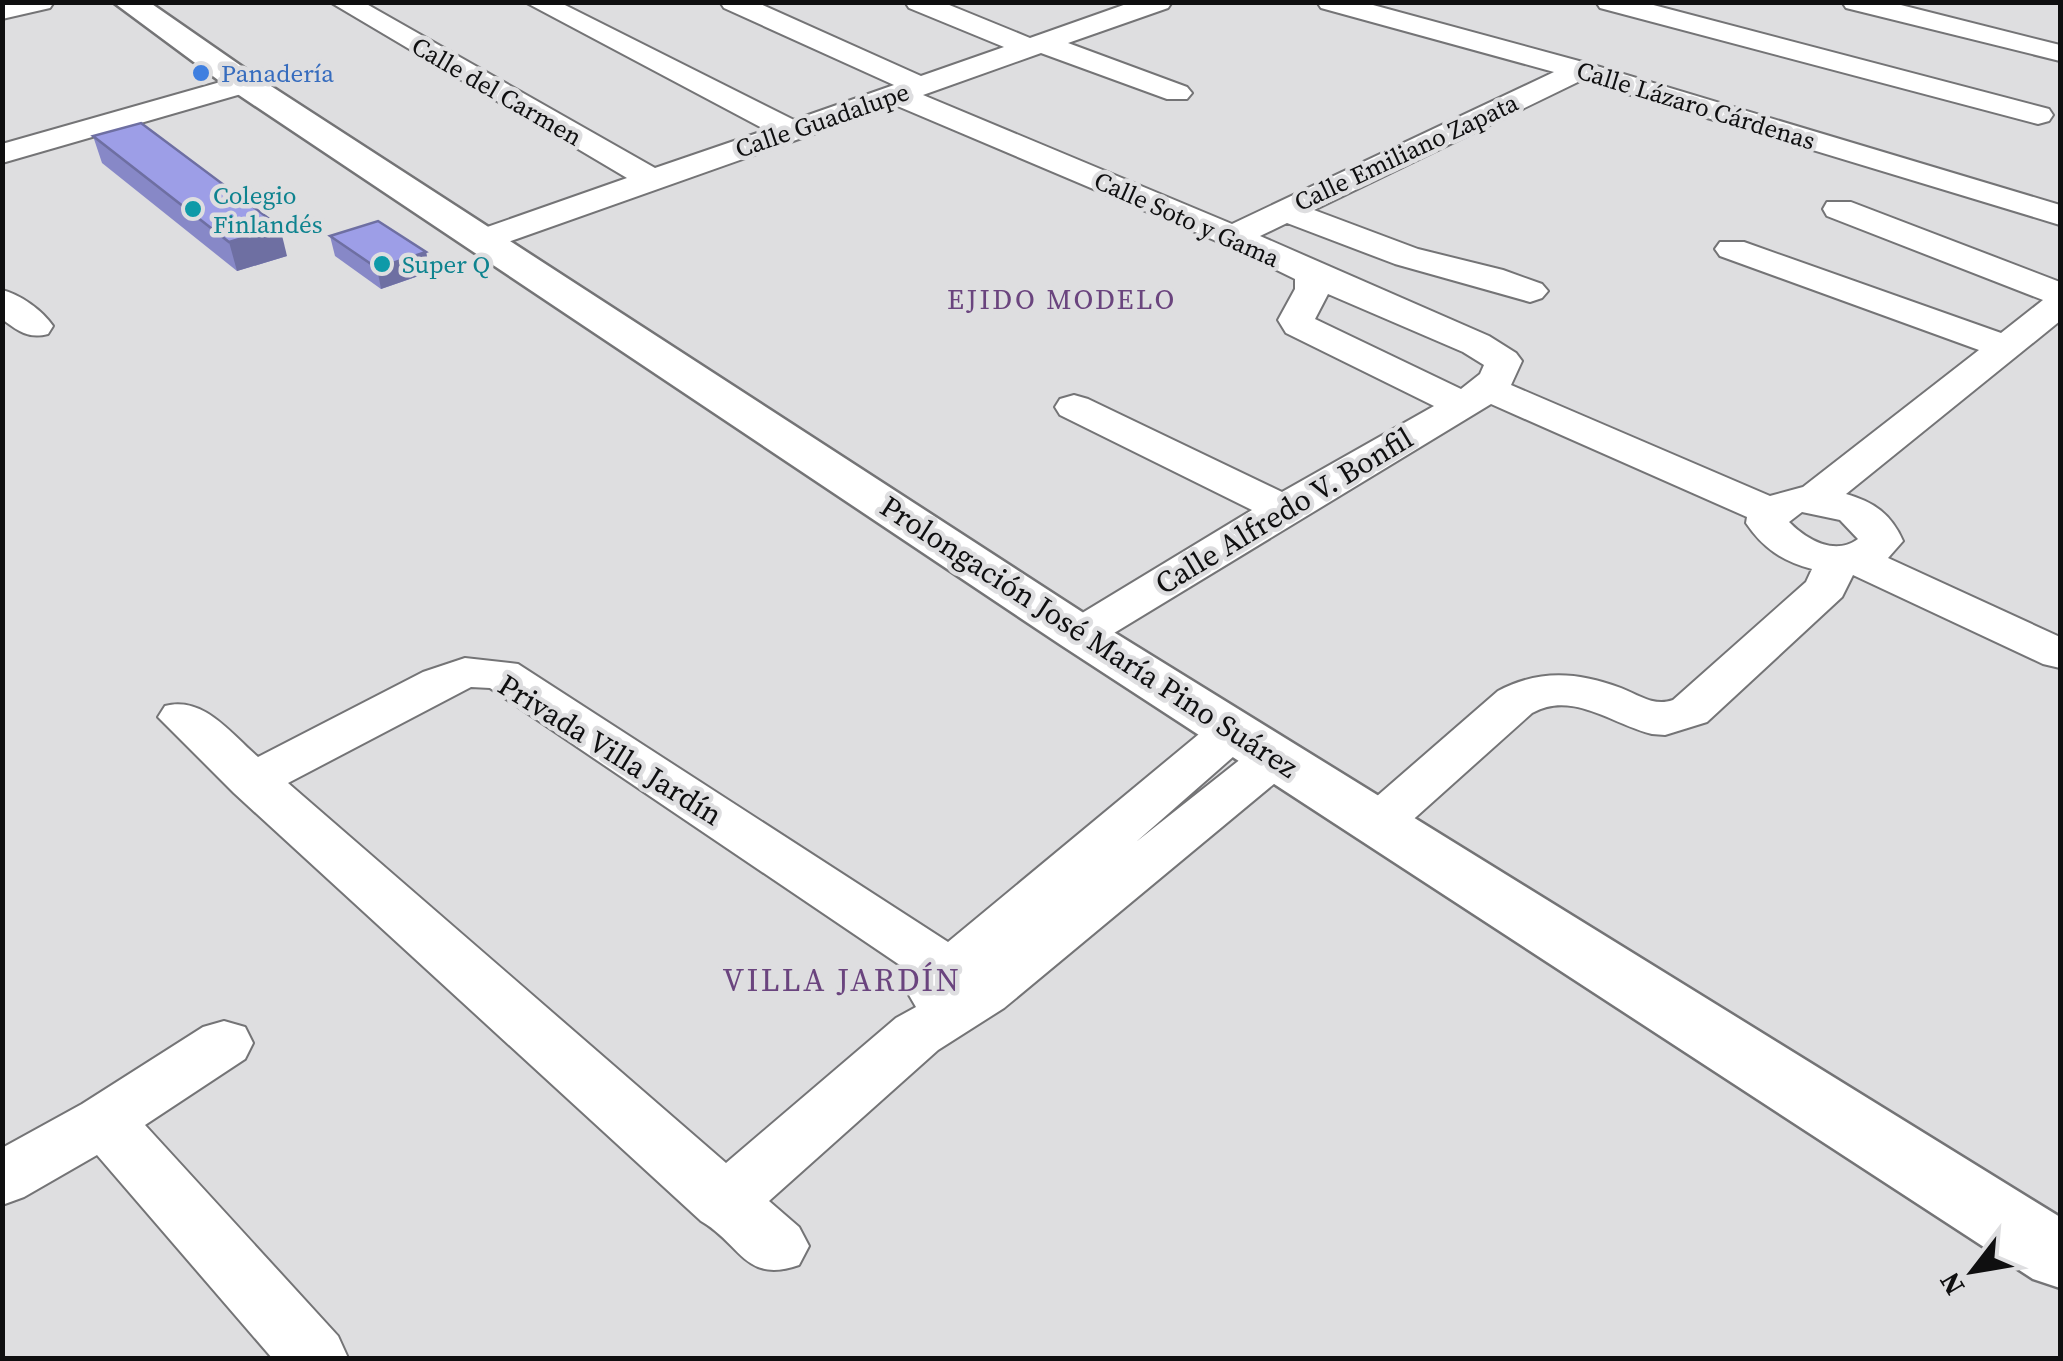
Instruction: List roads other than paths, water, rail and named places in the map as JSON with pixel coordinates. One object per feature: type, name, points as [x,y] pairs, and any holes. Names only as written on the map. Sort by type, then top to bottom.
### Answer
[{"type":"main road","name":"Prolongación José María Pino Suárez","points":[[132,3],[245,84],[1080,634],[2060,1256]]},
{"type":"street","points":[[2,11],[41,2]]},
{"type":"street","name":"Calle del Carmen","points":[[342,2],[651,179]]},
{"type":"street","points":[[538,2],[792,132]]},
{"type":"street","name":"Calle Soto y Gama","points":[[733,2],[909,91],[1312,274],[1313,289],[1296,320],[1299,325],[1770,512]]},
{"type":"street","points":[[918,2],[1177,94]]},
{"type":"street","name":"Calle Lázaro Cárdenas","points":[[1330,2],[1580,70],[2046,210]]},
{"type":"street","points":[[1609,2],[2038,115]]},
{"type":"street","points":[[1854,2],[2060,52]]},
{"type":"street","name":"Calle Guadalupe","points":[[485,239],[909,91],[1136,5]]},
{"type":"street","name":"Calle Emiliano Zapata","points":[[1232,236],[1580,70]]},
{"type":"street","points":[[2,154],[245,84]]},
{"type":"street","points":[[2046,210],[2060,184]]},
{"type":"street","points":[[1839,209],[2060,294]]},
{"type":"street","points":[[1284,210],[1407,257],[1491,277],[1530,291]]},
{"type":"street","points":[[1732,250],[2006,347]]},
{"type":"street","points":[[1312,274],[1476,344],[1503,362],[1503,372],[1475,397]]},
{"type":"street","points":[[2,301],[35,326]]},
{"type":"street","points":[[1814,500],[2060,304]]},
{"type":"street","name":"Calle Alfredo V. Bonfil","points":[[1080,634],[1475,397]]},
{"type":"street","points":[[1074,407],[1283,509]]},
{"type":"street","points":[[1379,822],[1536,688],[1570,688],[1652,719],[1665,720],[1690,711],[1826,588],[1845,559],[1873,553],[1881,541],[1877,528],[1862,514],[1814,500],[1795,500],[1770,512],[1767,523],[1774,535],[1790,547],[1845,559],[2060,654]]},
{"type":"street","name":"Privada Villa Jardín","points":[[252,781],[440,682],[466,672],[501,674],[968,982]]},
{"type":"street","points":[[182,717],[776,1246]]},
{"type":"street","points":[[724,1202],[917,1034],[968,982],[1254,744]]},
{"type":"street","points":[[2,1179],[104,1121],[224,1044]]},
{"type":"street","points":[[104,1121],[314,1358]]},
{"type":"place","name":"Panadería","points":[[201,73]]},
{"type":"place","name":"Colegio Finlandés","points":[[193,209]]},
{"type":"place","name":"Super Q","points":[[382,264]]},
{"type":"district","name":"EJIDO MODELO","points":[[1062,299]]},
{"type":"district","name":"VILLA JARDÍN","points":[[842,980]]}]
